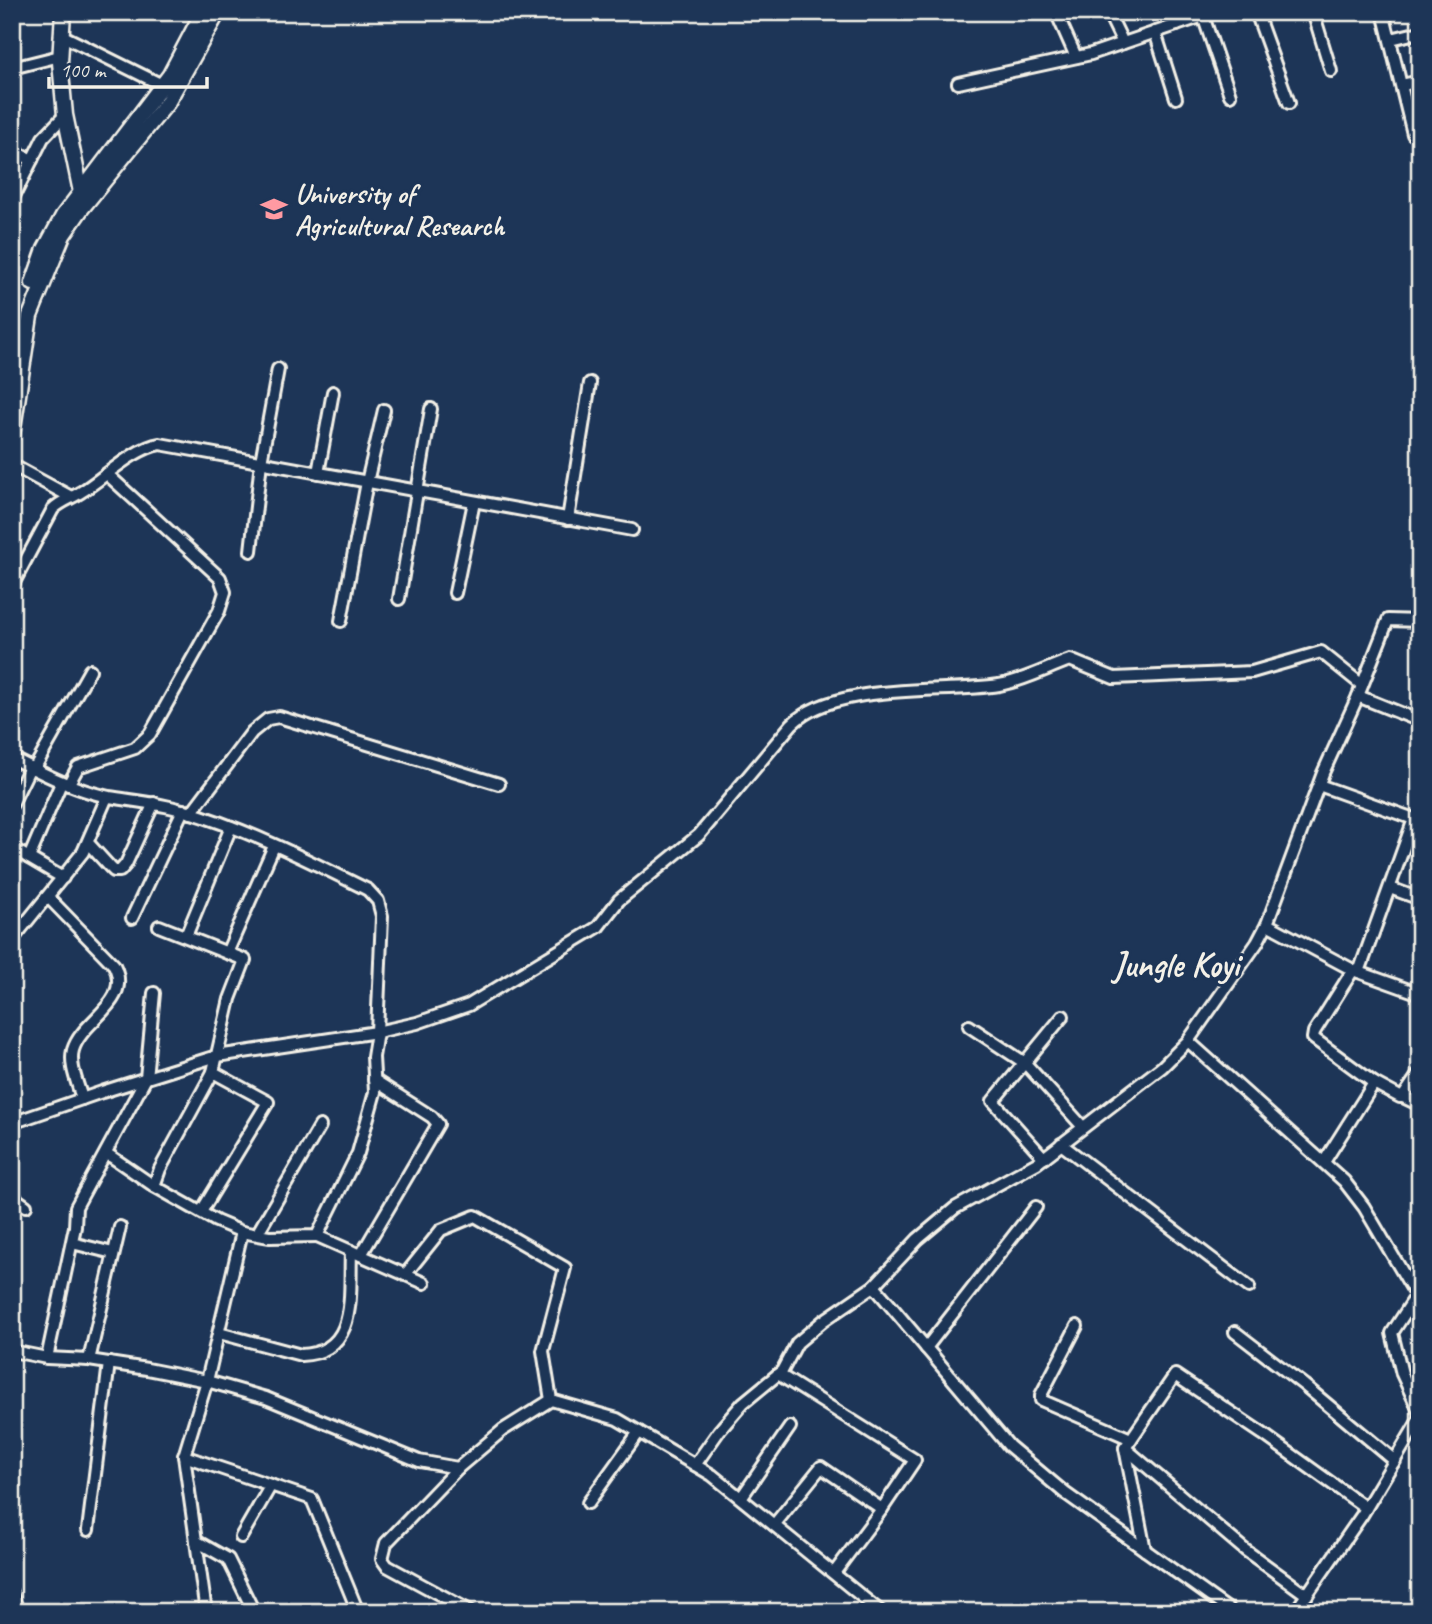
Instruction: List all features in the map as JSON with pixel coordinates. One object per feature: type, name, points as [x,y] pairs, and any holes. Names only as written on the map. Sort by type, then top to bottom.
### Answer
[{"type":"street","points":[[12,383],[15,328],[45,249],[63,216],[162,85],[203,12]]},
{"type":"street","points":[[12,435],[30,317],[63,235],[167,103],[218,12]]},
{"type":"street","points":[[1055,12],[1076,57]]},
{"type":"street","points":[[1108,12],[1123,43]]},
{"type":"street","points":[[1171,12],[1177,25]]},
{"type":"street","points":[[1256,12],[1289,103]]},
{"type":"street","points":[[1313,12],[1331,71]]},
{"type":"street","points":[[1383,12],[1413,134],[1420,137]]},
{"type":"street","points":[[62,13],[60,56],[65,115],[81,192]]},
{"type":"street","points":[[958,83],[1076,57],[1209,14],[1230,95]]},
{"type":"street","points":[[1155,32],[1176,98]]},
{"type":"street","points":[[1391,39],[1420,32]]},
{"type":"street","points":[[61,35],[162,85]]},
{"type":"street","points":[[12,68],[60,56]]},
{"type":"street","points":[[1402,85],[1420,80]]},
{"type":"street","points":[[12,200],[43,138],[65,115]]},
{"type":"street","points":[[12,150],[32,160]]},
{"type":"street","points":[[251,551],[261,462],[278,369]]},
{"type":"street","points":[[568,519],[590,383]]},
{"type":"street","points":[[318,472],[333,392]]},
{"type":"street","points":[[399,598],[431,409]]},
{"type":"street","points":[[341,621],[367,482],[384,410]]},
{"type":"street","points":[[12,586],[53,509],[145,448],[160,444],[632,530]]},
{"type":"street","points":[[12,465],[71,497]]},
{"type":"street","points":[[29,858],[65,784],[78,767],[85,762],[135,748],[150,734],[219,611],[225,592],[219,578],[107,474]]},
{"type":"street","points":[[455,593],[474,502]]},
{"type":"street","points":[[695,1465],[743,1403],[782,1371],[797,1343],[873,1286],[918,1239],[955,1208],[1044,1158],[1162,1067],[1188,1041],[1257,943],[1267,924],[1318,785],[1388,620],[1420,621]]},
{"type":"street","points":[[12,1123],[217,1056],[377,1032],[417,1023],[469,1005],[598,927],[619,900],[699,835],[792,724],[805,712],[817,706],[897,692],[999,685],[1070,660],[1114,678],[1252,672],[1321,652],[1360,691],[1420,720]]},
{"type":"street","points":[[12,804],[90,670]]},
{"type":"street","points":[[132,918],[187,811],[252,732],[268,719],[279,717],[499,784]]},
{"type":"street","points":[[12,758],[65,784],[107,797],[154,803],[187,811],[231,827],[368,890],[378,901],[382,930],[377,1032],[373,1057],[375,1092],[358,1153],[317,1236]]},
{"type":"street","points":[[1318,785],[1417,820],[1356,971],[1314,1032],[1313,1038],[1374,1083],[1420,1105]]},
{"type":"street","points":[[12,940],[88,843],[107,797]]},
{"type":"street","points":[[88,843],[114,871],[120,871],[126,864],[154,803]]},
{"type":"street","points":[[186,936],[231,827]]},
{"type":"street","points":[[227,953],[274,846]]},
{"type":"street","points":[[12,848],[63,878]]},
{"type":"street","points":[[1390,888],[1420,899]]},
{"type":"street","points":[[48,897],[114,965],[118,977],[119,985],[115,997],[80,1038],[73,1052],[82,1098]]},
{"type":"street","points":[[1267,924],[1356,971],[1420,994]]},
{"type":"street","points":[[154,1186],[160,1169],[213,1072],[230,999],[245,960],[159,926]]},
{"type":"street","points":[[47,1358],[72,1243],[76,1207],[146,1078],[153,993]]},
{"type":"street","points":[[1044,1158],[993,1101],[1063,1016]]},
{"type":"street","points":[[969,1026],[1025,1063],[1083,1127]]},
{"type":"street","points":[[1188,1041],[1344,1181],[1364,1207],[1418,1292],[1392,1333],[1402,1374],[1420,1413]]},
{"type":"street","points":[[201,1212],[268,1102],[213,1072]]},
{"type":"street","points":[[1403,1097],[1420,1072]]},
{"type":"street","points":[[219,1333],[301,1355],[315,1355],[340,1339],[345,1326],[356,1253],[439,1124],[374,1080]]},
{"type":"street","points":[[1324,1162],[1374,1083]]},
{"type":"street","points":[[257,1234],[320,1126]]},
{"type":"street","points":[[1061,1144],[1249,1287]]},
{"type":"street","points":[[106,1153],[154,1186],[216,1221],[242,1232],[269,1237],[317,1236],[424,1283]]},
{"type":"street","points":[[12,1196],[26,1206]]},
{"type":"street","points":[[926,1348],[1036,1207]]},
{"type":"street","points":[[405,1275],[441,1230],[475,1216],[565,1268],[543,1351],[551,1400]]},
{"type":"street","points":[[89,1360],[120,1227]]},
{"type":"street","points":[[206,1612],[184,1456],[207,1381],[242,1232]]},
{"type":"street","points":[[72,1243],[113,1253]]},
{"type":"street","points":[[873,1286],[1009,1446],[1065,1493],[1232,1612]]},
{"type":"street","points":[[1077,1326],[1041,1395],[1041,1400],[1128,1443],[1245,1550],[1307,1595]]},
{"type":"street","points":[[1234,1332],[1304,1385],[1395,1461]]},
{"type":"street","points":[[12,1351],[47,1358],[109,1363],[207,1381],[266,1398],[419,1461],[458,1468]]},
{"type":"street","points":[[88,1530],[109,1363]]},
{"type":"street","points":[[778,1374],[915,1460],[834,1573]]},
{"type":"street","points":[[1145,1550],[1128,1443],[1174,1376],[1178,1375],[1366,1508]]},
{"type":"street","points":[[472,1612],[387,1566],[382,1559],[386,1543],[458,1468],[503,1430],[551,1400],[617,1419],[695,1465],[741,1498],[881,1612]]},
{"type":"street","points":[[1295,1612],[1366,1508],[1420,1418]]},
{"type":"street","points":[[741,1498],[790,1427]]},
{"type":"street","points":[[588,1503],[639,1432]]},
{"type":"street","points":[[184,1456],[312,1499],[358,1612]]},
{"type":"street","points":[[774,1525],[821,1467],[882,1509]]},
{"type":"street","points":[[241,1537],[271,1485]]},
{"type":"street","points":[[196,1541],[228,1559],[254,1612]]},
{"type":"railway","points":[[12,1583],[24,1612]]},
{"type":"place","name":"University of Agricultural Research","points":[[274,209]]},
{"type":"district","name":"Jungle Koyi","points":[[1176,964]]}]
